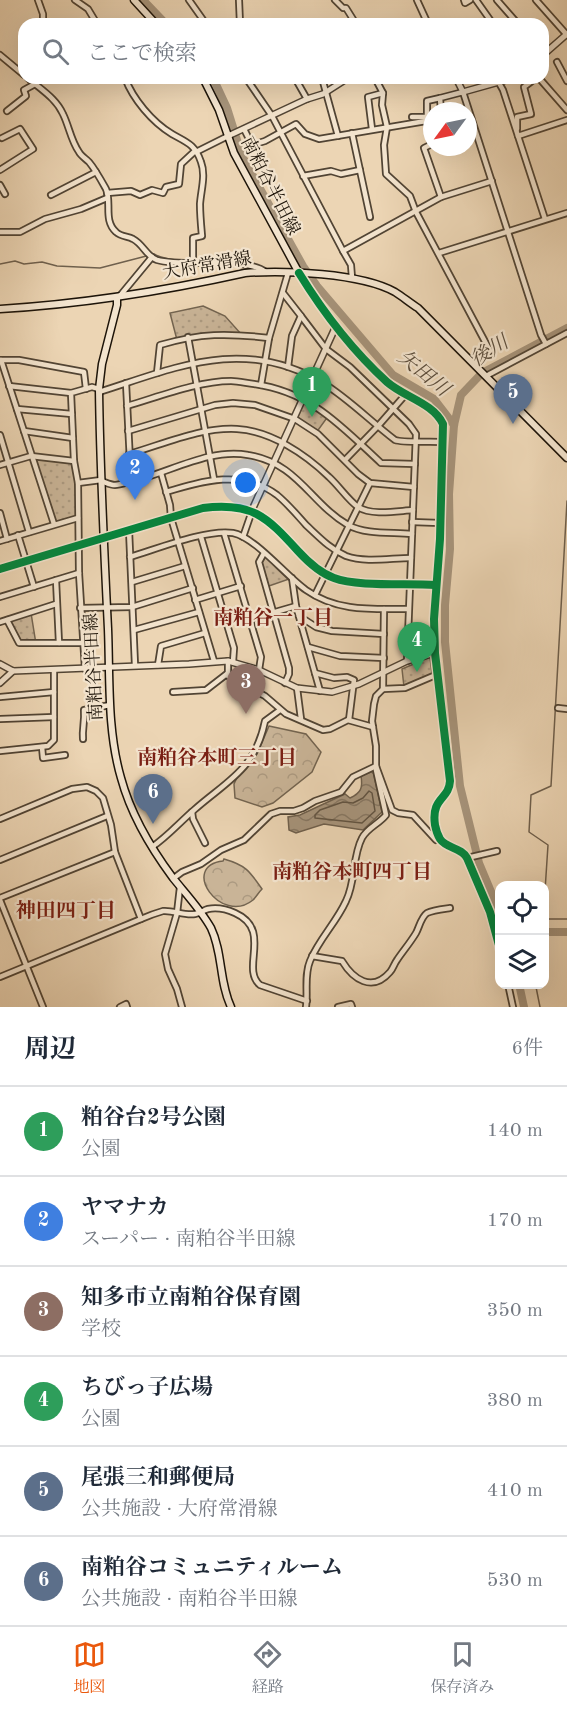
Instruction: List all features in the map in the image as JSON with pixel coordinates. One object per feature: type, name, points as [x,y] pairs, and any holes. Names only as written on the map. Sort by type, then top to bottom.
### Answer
[{"type":"main road","points":[[134,0],[150,18]]},
{"type":"main road","name":"南粕谷半田線","points":[[206,84],[219,110],[237,160],[301,273]]},
{"type":"main road","name":"大府常滑線","points":[[0,309],[43,307],[117,298],[245,273],[301,273],[375,284],[394,292],[418,308],[567,458]]},
{"type":"main road","name":"南粕谷半田線","points":[[117,298],[102,364],[99,391],[113,743],[121,780],[134,815],[152,847],[180,887],[201,911],[214,936],[223,988],[231,1007]]},
{"type":"street","points":[[38,0],[43,18]]},
{"type":"street","points":[[75,0],[88,9],[93,18]]},
{"type":"street","points":[[189,0],[202,18]]},
{"type":"street","points":[[239,0],[240,18]]},
{"type":"street","points":[[335,0],[349,11],[353,18]]},
{"type":"street","points":[[418,0],[426,18]]},
{"type":"street","points":[[464,0],[465,3],[470,0]]},
{"type":"street","points":[[476,0],[489,18]]},
{"type":"street","points":[[497,0],[513,18]]},
{"type":"street","points":[[536,0],[567,34],[549,50]]},
{"type":"street","points":[[0,55],[18,70]]},
{"type":"street","points":[[557,62],[567,81]]},
{"type":"street","points":[[7,111],[26,96],[24,90],[34,84],[56,102],[78,150],[96,172],[107,195],[108,215],[115,231],[118,235],[134,239],[152,257],[165,261],[244,265],[261,268],[266,272]]},
{"type":"street","points":[[128,84],[136,101],[141,104],[147,114],[170,133],[189,141],[201,162],[203,174],[200,202],[202,236],[193,238],[192,263]]},
{"type":"street","points":[[250,84],[272,116],[351,265],[351,279]]},
{"type":"street","points":[[298,84],[307,99]]},
{"type":"street","points":[[324,84],[339,136]]},
{"type":"street","points":[[0,232],[20,232],[45,219],[86,207],[107,195],[131,191],[140,195],[153,190],[165,193],[166,187],[179,184],[181,164],[196,151],[326,92],[339,84]]},
{"type":"street","points":[[378,84],[383,93],[382,105],[387,127],[384,145],[386,174],[410,196],[416,212],[490,351],[474,363]]},
{"type":"street","points":[[459,84],[541,335],[546,344]]},
{"type":"street","points":[[412,117],[427,117],[427,101],[495,84]]},
{"type":"street","points":[[499,84],[545,219]]},
{"type":"street","points":[[516,130],[517,117],[531,114],[524,87],[529,84]]},
{"type":"street","points":[[543,84],[567,110]]},
{"type":"street","points":[[372,129],[368,97],[383,93]]},
{"type":"street","points":[[440,98],[440,102]]},
{"type":"street","points":[[518,136],[567,120]]},
{"type":"street","points":[[242,130],[252,145],[265,141],[296,124],[304,134],[319,139],[423,122]]},
{"type":"street","points":[[0,170],[33,149],[20,129],[2,138]]},
{"type":"street","points":[[352,133],[370,217]]},
{"type":"street","points":[[427,156],[441,197]]},
{"type":"street","points":[[303,176],[331,171],[340,174],[360,170]]},
{"type":"street","points":[[51,195],[96,172]]},
{"type":"street","points":[[343,251],[441,197],[492,180]]},
{"type":"street","points":[[0,185],[5,194]]},
{"type":"street","points":[[439,253],[567,213]]},
{"type":"street","points":[[117,298],[152,257]]},
{"type":"street","points":[[244,265],[245,273]]},
{"type":"street","points":[[261,385],[269,338],[288,273]]},
{"type":"street","points":[[301,273],[336,326],[388,383],[421,403],[440,419],[442,424],[440,523],[435,585],[435,653],[450,781],[448,789],[437,802],[434,811],[436,830],[439,838],[446,845],[462,851],[469,857],[496,935]]},
{"type":"street","points":[[283,293],[326,349],[350,367],[414,429],[416,440],[407,661]]},
{"type":"street","points":[[288,367],[292,336],[301,316]]},
{"type":"street","points":[[243,537],[252,510],[336,326]]},
{"type":"street","points":[[486,376],[567,333]]},
{"type":"street","points":[[157,373],[160,345],[188,337],[228,334],[269,338]]},
{"type":"street","points":[[188,337],[214,479]]},
{"type":"street","points":[[9,386],[71,393],[92,387],[99,391],[193,363],[237,358],[265,360],[313,378],[355,405],[395,440],[443,442]]},
{"type":"street","points":[[54,524],[0,360],[19,360],[84,372],[86,389]]},
{"type":"street","points":[[127,406],[198,386],[230,381],[275,387],[304,399],[333,417],[381,463],[415,464]]},
{"type":"street","points":[[126,383],[131,481]]},
{"type":"street","points":[[71,393],[74,461],[78,483],[79,573],[85,669]]},
{"type":"street","points":[[345,460],[406,394]]},
{"type":"street","points":[[129,431],[201,409],[227,404],[255,405],[295,419],[318,434],[370,483],[414,487]]},
{"type":"street","points":[[16,409],[72,414]]},
{"type":"street","points":[[129,454],[222,429],[255,431],[295,449],[329,476],[357,507],[374,511],[413,510]]},
{"type":"street","points":[[24,431],[73,438]]},
{"type":"street","points":[[0,435],[29,532]]},
{"type":"street","points":[[78,483],[101,481],[116,485],[161,474],[210,456],[241,454],[275,462],[298,479],[332,513],[350,526],[364,531],[412,534]]},
{"type":"street","points":[[0,465],[31,456],[74,461]]},
{"type":"street","points":[[161,474],[171,518],[214,661]]},
{"type":"street","points":[[166,492],[214,479],[231,478],[263,487],[276,494],[327,544],[348,556],[411,558]]},
{"type":"street","points":[[315,595],[370,483]]},
{"type":"street","points":[[0,570],[203,508],[224,505],[252,510],[285,537],[307,561],[325,574],[354,582],[435,585]]},
{"type":"street","points":[[0,513],[7,539]]},
{"type":"street","points":[[0,541],[78,518]]},
{"type":"street","points":[[412,522],[440,523]]},
{"type":"street","points":[[129,530],[135,665]]},
{"type":"street","points":[[224,533],[242,586],[261,657],[259,670]]},
{"type":"street","points":[[130,557],[178,542],[224,533],[243,537],[292,578],[326,601],[355,609],[408,609]]},
{"type":"street","points":[[18,535],[34,586]]},
{"type":"street","points":[[201,537],[234,648],[228,676],[265,696],[280,710],[322,730],[330,729],[349,720],[373,727]]},
{"type":"street","points":[[264,553],[259,562],[289,668],[285,682]]},
{"type":"street","points":[[132,582],[185,566]]},
{"type":"street","points":[[0,597],[79,573]]},
{"type":"street","points":[[292,578],[296,606],[320,691]]},
{"type":"street","points":[[56,580],[59,643]]},
{"type":"street","points":[[195,600],[242,586]]},
{"type":"street","points":[[81,608],[132,606],[192,588]]},
{"type":"street","points":[[0,622],[56,604]]},
{"type":"street","points":[[251,620],[296,606]]},
{"type":"street","points":[[383,689],[384,609]]},
{"type":"street","points":[[134,630],[199,612]]},
{"type":"street","points":[[299,616],[316,627],[332,631],[384,634]]},
{"type":"street","points":[[7,620],[19,643],[83,643]]},
{"type":"street","points":[[158,665],[161,646],[205,633]]},
{"type":"street","points":[[308,647],[340,656],[384,658]]},
{"type":"street","points":[[0,664],[13,671],[230,662],[259,670],[297,688],[332,692],[354,685],[407,661],[435,653]]},
{"type":"street","points":[[0,751],[48,746],[54,740],[54,670]]},
{"type":"street","points":[[0,683],[13,671]]},
{"type":"street","points":[[173,692],[206,690],[228,673]]},
{"type":"street","points":[[315,673],[354,680],[349,720]]},
{"type":"street","points":[[0,977],[165,911],[195,914],[215,908],[227,910],[248,921],[254,937],[254,975],[257,982],[306,1004],[307,972],[312,956],[347,900],[364,834],[386,815],[375,771],[376,746],[372,716],[376,696],[383,689],[405,688],[438,674]]},
{"type":"street","points":[[297,688],[300,719]]},
{"type":"street","points":[[0,697],[54,692]]},
{"type":"street","points":[[83,739],[82,732],[86,723],[84,710],[110,705]]},
{"type":"street","points":[[558,708],[567,709]]},
{"type":"street","points":[[152,847],[247,765],[262,736],[265,721],[280,710]]},
{"type":"street","points":[[0,719],[54,717]]},
{"type":"street","points":[[42,747],[43,758],[64,755]]},
{"type":"street","points":[[376,767],[392,810],[413,815],[436,840],[439,838]]},
{"type":"street","points":[[174,878],[221,850],[244,840],[271,814],[299,810],[315,801],[341,792],[353,777],[376,767]]},
{"type":"street","points":[[0,819],[81,787],[91,788],[99,793],[106,806],[111,825],[114,852],[141,919]]},
{"type":"street","points":[[192,812],[205,843]]},
{"type":"street","points":[[0,860],[107,816]]},
{"type":"street","points":[[469,857],[497,851]]},
{"type":"street","points":[[43,1007],[0,899],[114,852]]},
{"type":"street","points":[[180,887],[177,913],[165,954],[182,1007]]},
{"type":"street","points":[[312,956],[342,961],[355,978],[364,982],[374,982],[382,979],[392,970],[395,962],[411,942],[424,916],[450,908]]},
{"type":"street","points":[[509,989],[513,1007]]},
{"type":"street","points":[[120,1007],[126,1004],[127,1007]]},
{"type":"street","points":[[338,1007],[351,1004],[352,1007]]},
{"type":"green space","points":[[203,306],[225,316],[242,335],[177,340],[170,313]]},
{"type":"green space","points":[[304,399],[329,415],[316,433],[295,419]]},
{"type":"green space","points":[[31,456],[74,461],[78,518],[54,524]]},
{"type":"green space","points":[[264,553],[292,578],[266,587],[259,562]]},
{"type":"green space","points":[[31,613],[36,644],[19,643],[7,620]]},
{"type":"green space","points":[[430,657],[432,674],[404,687],[402,669]]},
{"type":"green space","points":[[269,726],[306,734],[321,752],[312,772],[273,803],[262,807],[235,798],[234,784],[241,769],[257,754]]},
{"type":"green space","points":[[224,859],[242,866],[262,889],[253,900],[241,906],[229,906],[210,892],[205,882],[205,873],[210,865]]},
{"type":"water","points":[[373,771],[382,812],[363,830],[324,824],[296,833],[289,830],[288,817],[300,815],[345,794],[350,798],[354,796],[360,790],[361,776]]},
{"type":"waterway","name":"矢田川","points":[[143,0],[160,18]]},
{"type":"waterway","name":"矢田川","points":[[216,84],[227,108],[242,156],[303,266],[317,286],[393,375],[434,399],[454,425]]},
{"type":"waterway","points":[[0,264],[15,261],[24,264],[42,262],[57,266],[100,268],[154,254],[183,261],[240,261]]},
{"type":"waterway","name":"矢田川","points":[[495,901],[479,863],[460,786],[445,642],[445,605],[450,549],[449,494],[454,425],[461,395],[482,373],[567,328]]},
{"type":"waterway","points":[[546,881],[548,845],[529,832],[531,795],[551,786],[567,501]]},
{"type":"waterway","points":[[549,919],[567,919]]},
{"type":"waterway","points":[[549,932],[567,932]]},
{"type":"waterway","name":"矢田川","points":[[520,989],[524,1007]]},
{"type":"waterway","points":[[536,989],[540,1007]]},
{"type":"cycle path","points":[[299,273],[328,316],[362,357],[387,382],[425,405],[443,424],[440,539],[434,619],[435,653],[450,781],[447,792],[438,804],[434,816],[440,839],[467,858],[490,912],[496,935]]},
{"type":"cycle path","points":[[0,569],[203,508],[234,507],[257,514],[267,520],[314,567],[334,578],[369,584],[435,585]]},
{"type":"place","name":"粕谷台2号公園","points":[[312,417]]},
{"type":"place","name":"尾張三和郵便局","points":[[513,424]]},
{"type":"place","name":"ヤマナカ","points":[[135,500]]},
{"type":"place","name":"ちびっ子広場","points":[[417,672]]},
{"type":"place","name":"知多市立南粕谷保育園","points":[[246,714]]},
{"type":"place","name":"南粕谷コミュニティルーム","points":[[153,824]]},
{"type":"district","name":"南粕谷一丁目","points":[[273,619]]},
{"type":"district","name":"南粕谷本町三丁目","points":[[217,759]]},
{"type":"district","name":"南粕谷本町四丁目","points":[[352,873]]},
{"type":"district","name":"神田四丁目","points":[[66,912]]},
{"type":"water label","name":"後川","points":[[490,352]]}]
